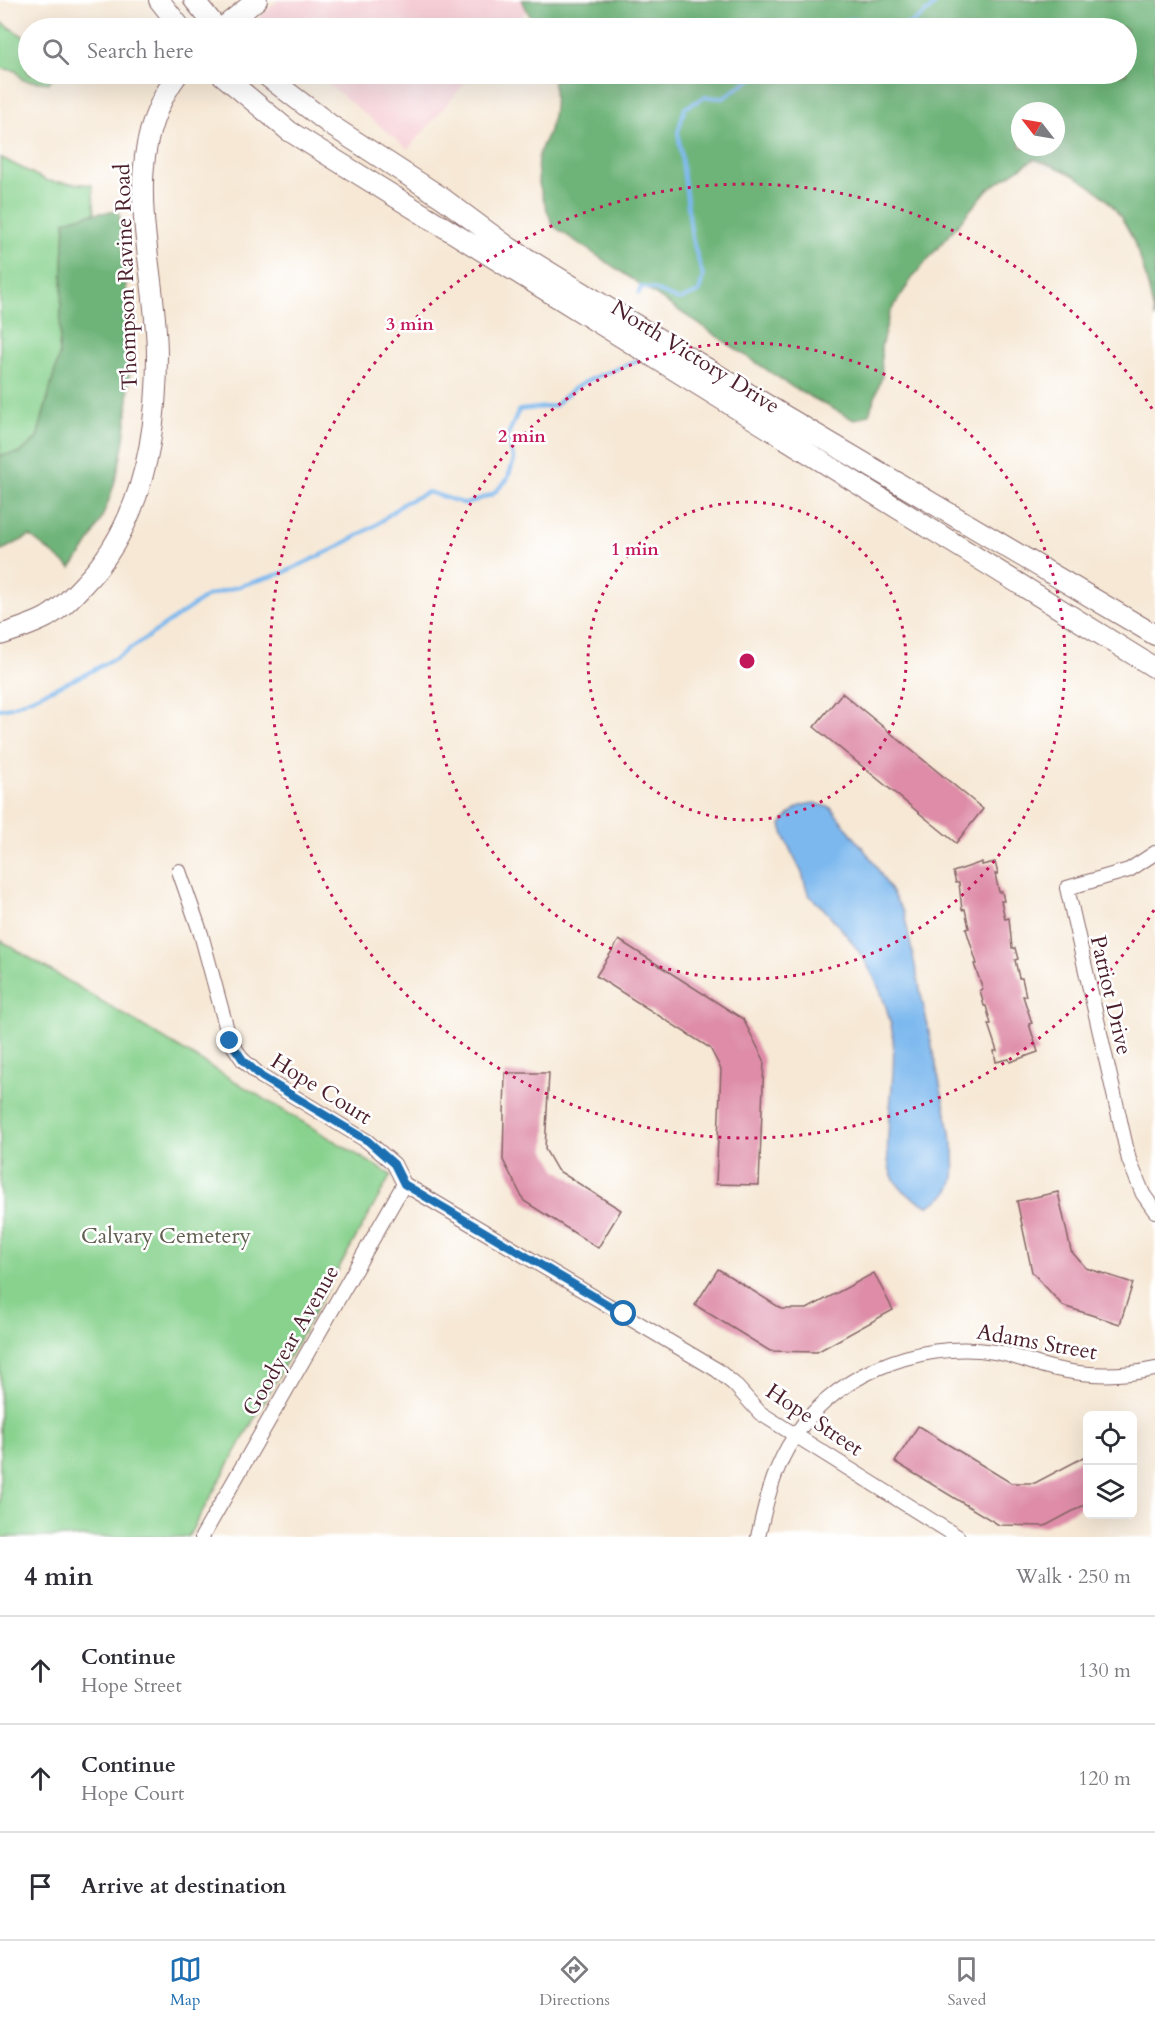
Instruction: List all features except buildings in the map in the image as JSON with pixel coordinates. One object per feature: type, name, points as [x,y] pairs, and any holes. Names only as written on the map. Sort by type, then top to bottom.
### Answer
[{"type":"main road","points":[[159,0],[173,18]]},
{"type":"main road","points":[[194,0],[209,18]]},
{"type":"main road","points":[[234,18],[257,0]]},
{"type":"main road","name":"Thompson Ravine Road","points":[[0,635],[29,626],[68,602],[102,566],[132,512],[152,438],[157,356],[143,201],[143,156],[152,120],[172,84]]},
{"type":"main road","name":"North Victory Drive","points":[[233,84],[289,131],[506,256],[775,421],[1155,668]]},
{"type":"main road","name":"North Victory Drive","points":[[277,84],[306,107],[441,197],[506,256]]},
{"type":"main road","name":"North Victory Drive","points":[[775,421],[1155,635]]},
{"type":"street","name":"Patriot Drive","points":[[1155,854],[1129,870],[1067,888],[1129,1160],[1143,1194],[1155,1211]]},
{"type":"street","name":"Hope Court","points":[[179,872],[201,934],[230,1041],[243,1060],[262,1077],[368,1141],[394,1164],[404,1184]]},
{"type":"street","name":"Hope Street","points":[[404,1184],[717,1371],[734,1384],[760,1413],[958,1537]]},
{"type":"street","name":"Goodyear Avenue","points":[[202,1537],[404,1184]]},
{"type":"street","name":"Adams Street","points":[[758,1537],[776,1471],[796,1434],[820,1406],[855,1380],[896,1360],[929,1352],[963,1348],[996,1352],[1055,1369],[1097,1375],[1155,1369]]},
{"type":"shaded area","points":[[278,0],[536,0],[520,18],[259,18]]},
{"type":"shaded area","points":[[328,84],[464,84],[408,149]]},
{"type":"green space","points":[[522,0],[1155,0],[1155,318],[1141,262],[1121,218],[1106,199],[1088,184],[1064,170],[1034,159],[988,189],[913,277],[890,312],[881,347],[882,377],[869,414],[854,420],[794,388],[553,226],[541,193],[537,168],[554,111],[553,84],[1137,84],[1137,18],[531,18]]},
{"type":"green space","points":[[0,22],[18,33],[18,74],[16,71],[0,68]]},
{"type":"green space","points":[[0,157],[47,181],[92,185],[95,213],[65,221],[59,356],[37,438],[20,453],[2,456],[0,455]]},
{"type":"green space","points":[[119,211],[127,301],[128,396],[123,443],[113,488],[96,530],[71,568],[30,536],[0,551],[0,455],[20,453],[37,438],[59,356],[65,221],[90,214]]},
{"type":"green space","name":"Calvary Cemetery","points":[[0,940],[391,1175],[188,1537],[0,1537]]},
{"type":"water","points":[[815,803],[831,808],[873,861],[904,913],[954,1151],[952,1184],[944,1196],[928,1206],[902,1190],[890,1172],[888,1149],[894,1047],[891,1025],[880,991],[856,948],[835,921],[810,896],[781,825],[791,812],[804,805]]},
{"type":"waterway","points":[[919,18],[939,0]]},
{"type":"waterway","points":[[639,293],[641,287],[653,289],[679,300],[699,292],[703,276],[692,238],[678,132],[685,108],[705,97],[723,98],[743,84]]},
{"type":"waterway","points":[[0,709],[11,707],[84,675],[123,654],[207,596],[283,573],[334,549],[376,525],[404,503],[428,492],[466,504],[493,494],[507,480],[514,460],[507,437],[519,410],[555,406],[584,382],[638,360]]},
{"type":"route","points":[[230,1041],[243,1060],[262,1077],[368,1141],[394,1164],[404,1184],[624,1314]]}]
